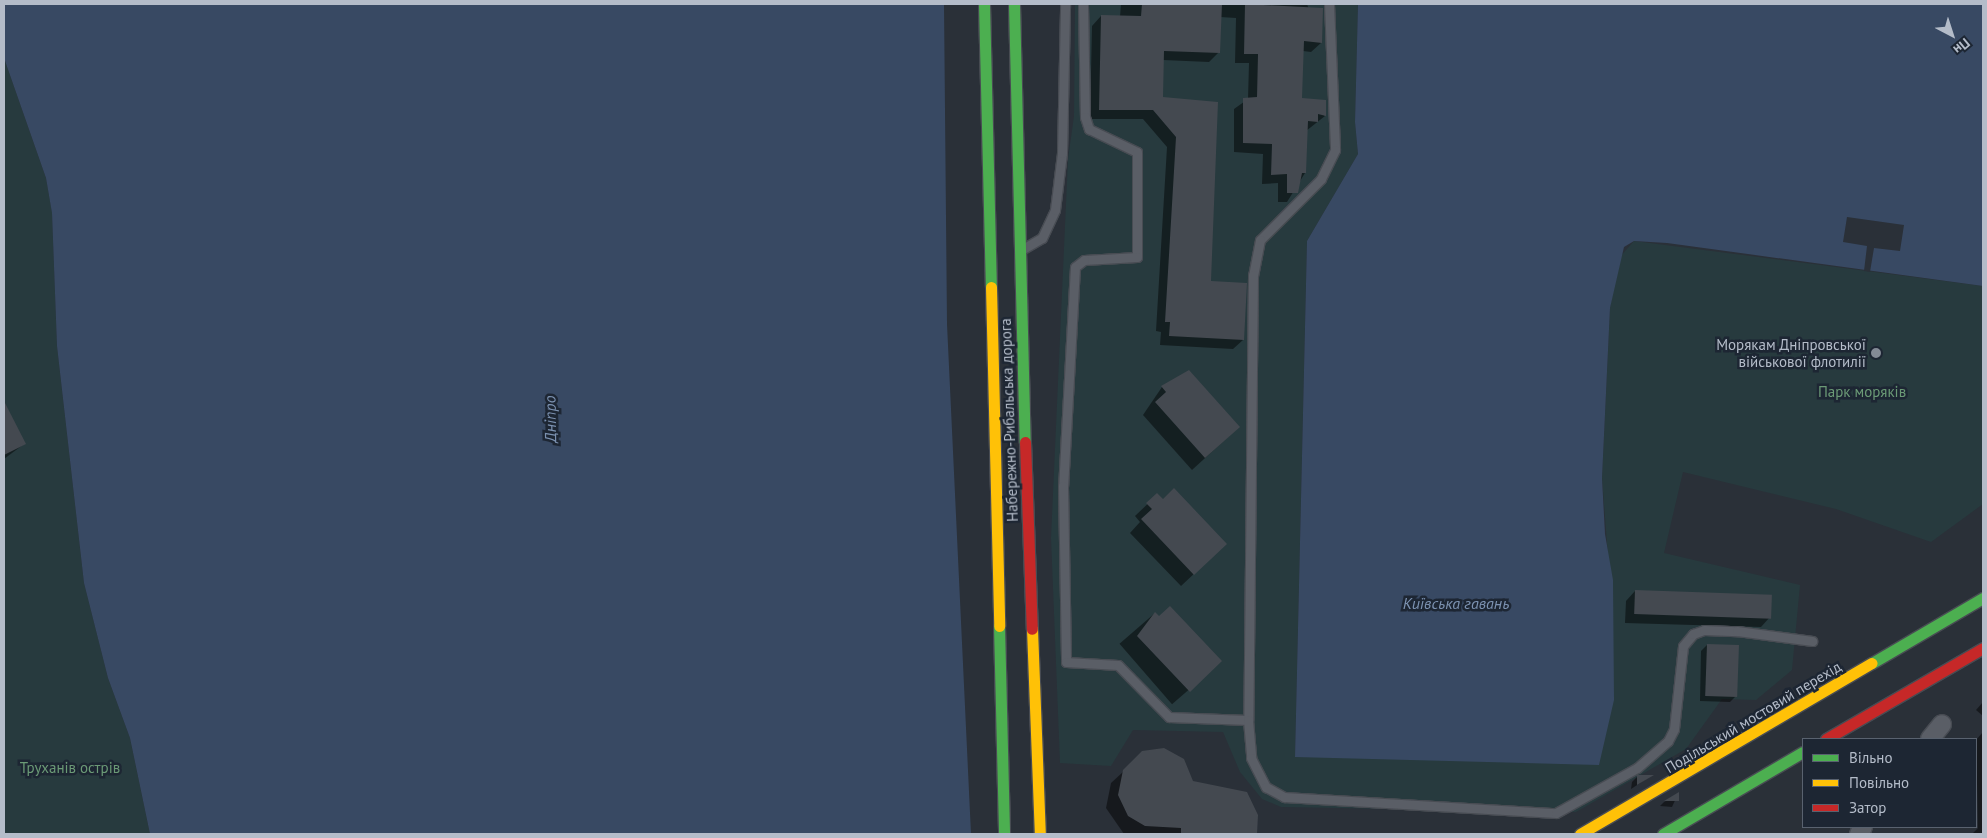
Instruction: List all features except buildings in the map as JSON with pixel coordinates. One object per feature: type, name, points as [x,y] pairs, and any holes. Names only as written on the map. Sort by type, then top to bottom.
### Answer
[{"type":"main road","name":"Набережно-Рибальська дорога","points":[[1014,4],[1019,251],[1040,834]]},
{"type":"main road","name":"Набережно-Рибальська дорога","points":[[984,5],[1004,834]]},
{"type":"main road","name":"Подільський мостовий перехід","points":[[1941,624],[1983,590]]},
{"type":"main road","name":"Подільський мостовий перехід","points":[[1580,834],[1983,598]]},
{"type":"main road","points":[[1828,738],[1983,648]]},
{"type":"main road","points":[[1663,834],[1802,753]]},
{"type":"street","points":[[1931,738],[1942,724]]},
{"type":"lane","points":[[1019,251],[1042,238],[1055,210],[1062,153],[1065,4]]},
{"type":"lane","points":[[1083,4],[1084,117],[1089,129],[1137,152],[1137,257],[1084,260],[1075,267],[1063,486],[1066,662],[1118,666],[1169,716],[1248,720]]},
{"type":"lane","points":[[1329,4],[1335,150],[1321,179],[1260,240],[1253,275],[1248,720],[1255,769],[1266,787],[1284,797],[1556,813],[1637,768],[1668,741],[1674,729],[1682,646],[1693,634],[1704,630],[1737,631],[1812,641]]},
{"type":"green space","name":"Парк моряків","points":[[1075,4],[1358,4],[1355,122],[1358,154],[1307,241],[1295,757],[1608,556],[1602,478],[1610,308],[1619,258],[1634,241],[1983,286],[1983,504],[1931,542],[1836,509],[1683,472],[1664,553],[1800,585],[1792,670],[1756,700],[1722,699],[1686,749],[1576,812],[1281,807],[1262,799],[1240,772],[1223,732],[1133,730],[1111,766],[1060,763],[1051,538],[1068,159],[1074,116]]},
{"type":"green space","name":"Труханів острів","points":[[4,58],[46,178],[52,212],[57,346],[84,583],[108,678],[130,738],[150,834],[4,834]]},
{"type":"water","name":"Дніпро","points":[[4,4],[944,4],[947,324],[971,834],[150,834],[130,738],[108,678],[84,583],[57,346],[52,213],[46,178],[4,58]]},
{"type":"water","name":"Київська гавань","points":[[1358,4],[1983,4],[1983,286],[1667,243],[1634,241],[1624,247],[1610,308],[1602,478],[1605,534],[1613,580],[1614,700],[1599,765],[1295,757],[1307,241],[1358,154],[1355,122]]},
{"type":"pier","points":[[1847,217],[1904,225],[1900,251],[1874,248],[1870,272],[1864,271],[1867,246],[1843,242]]},
{"type":"traffic: fast","points":[[984,4],[991,287]]},
{"type":"traffic: fast","points":[[1014,4],[1025,442]]},
{"type":"traffic: fast","points":[[1872,663],[1983,598]]},
{"type":"traffic: fast","points":[[999,626],[1004,834]]},
{"type":"traffic: fast","points":[[1663,834],[1802,753]]},
{"type":"traffic: slow","points":[[991,287],[999,626]]},
{"type":"traffic: slow","points":[[1032,629],[1040,834]]},
{"type":"traffic: slow","points":[[1580,834],[1872,663]]},
{"type":"traffic: jam","points":[[1025,442],[1032,629]]},
{"type":"traffic: jam","points":[[1828,738],[1983,648]]},
{"type":"place","name":"Морякам Дніпровської військової флотилії","points":[[1876,353]]}]
